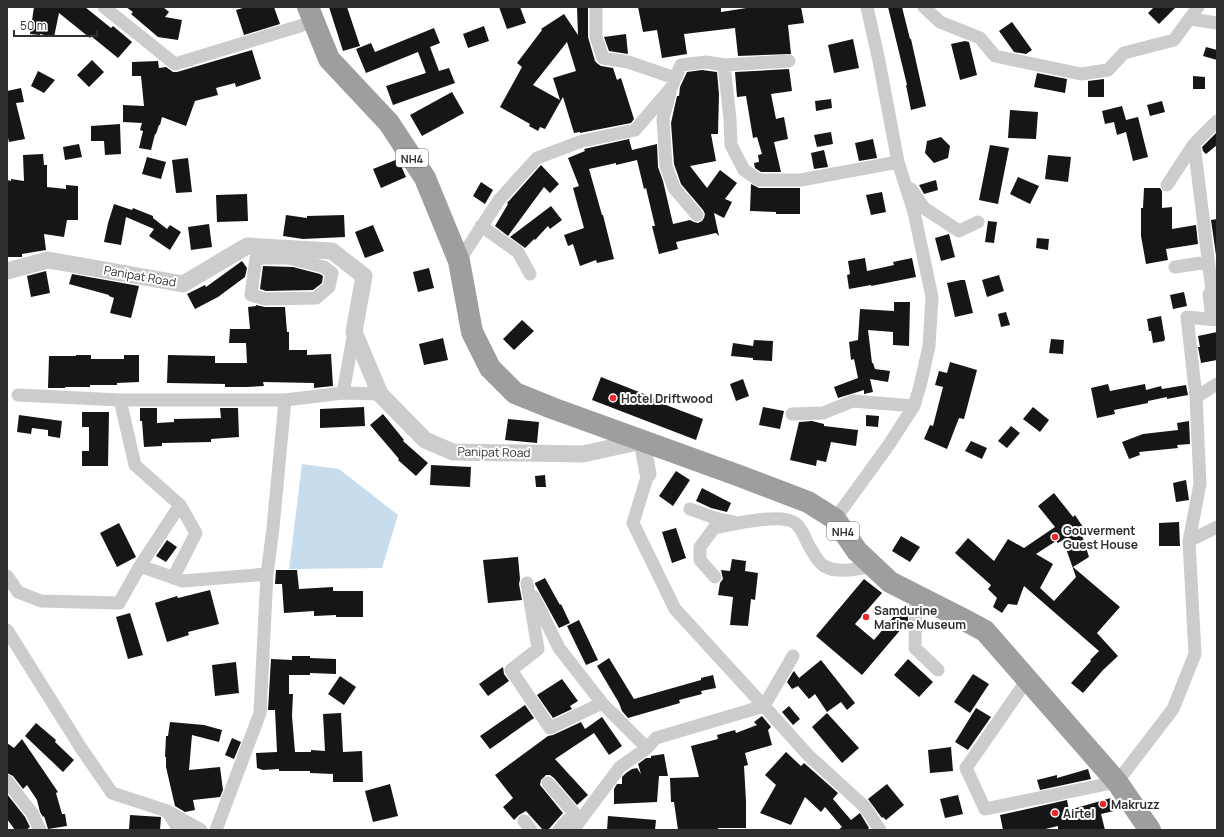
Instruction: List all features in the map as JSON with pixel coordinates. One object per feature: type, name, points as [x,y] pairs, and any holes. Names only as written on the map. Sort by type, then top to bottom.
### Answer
[{"type":"highway","name":"NH4","points":[[311,14],[329,59],[389,123],[425,178],[459,261],[472,332],[490,368],[515,393],[808,502],[835,519],[857,551],[890,582],[985,631],[1117,782],[1150,830]]},
{"type":"street","points":[[104,7],[175,64],[311,14]]},
{"type":"street","points":[[596,7],[596,37],[603,58],[628,62],[673,83]]},
{"type":"street","points":[[835,519],[888,446],[914,406],[929,346],[932,297],[914,212],[898,162],[867,7]]},
{"type":"street","points":[[924,7],[940,22],[980,38],[995,56],[1081,74],[1108,70],[1124,53],[1174,40],[1198,7]]},
{"type":"street","points":[[1190,18],[1217,23]]},
{"type":"street","points":[[697,214],[674,188],[666,166],[663,118],[673,83],[681,65],[706,62],[724,65],[789,61]]},
{"type":"street","points":[[724,65],[730,118],[731,145],[744,170],[759,180],[801,180],[898,162]]},
{"type":"street","points":[[459,261],[499,200],[537,158],[582,141],[635,130],[673,83]]},
{"type":"street","points":[[1167,185],[1194,144],[1217,121]]},
{"type":"street","points":[[1028,680],[966,768],[985,809],[1117,782],[1173,710],[1194,654],[1189,541],[1200,484],[1196,397],[1186,317],[1215,320],[1209,294],[1212,291],[1194,144]]},
{"type":"street","points":[[903,178],[924,208],[959,231],[978,222]]},
{"type":"street","points":[[481,226],[518,252],[530,274]]},
{"type":"street","name":"Panipat Road","points":[[7,271],[48,260],[183,284],[247,246],[289,253],[332,251],[364,276],[354,332],[380,394],[425,440],[453,452],[583,454],[642,441]]},
{"type":"street","points":[[289,253],[324,267],[332,274],[329,287],[316,298],[265,299],[251,295],[256,258],[289,253]]},
{"type":"street","points":[[1175,268],[1208,262]]},
{"type":"street","points":[[343,393],[354,332]]},
{"type":"street","points":[[1196,397],[1217,384]]},
{"type":"street","points":[[18,395],[120,400],[285,400],[343,393],[380,394]]},
{"type":"street","points":[[120,400],[134,465],[180,505],[196,533],[173,578]]},
{"type":"street","points":[[216,830],[260,713],[267,574],[273,528],[285,400]]},
{"type":"street","points":[[792,414],[823,414],[853,401],[914,406]]},
{"type":"street","points":[[642,441],[648,474],[633,523],[675,609],[808,755],[865,807],[880,830]]},
{"type":"street","points":[[7,576],[18,592],[41,601],[119,604],[140,566],[180,505]]},
{"type":"street","points":[[690,509],[715,518],[737,523]]},
{"type":"street","points":[[715,577],[700,560],[700,547],[714,528],[737,523],[779,518],[795,522],[805,536],[813,553],[823,566],[839,570],[872,566]]},
{"type":"street","points":[[1189,541],[1217,527]]},
{"type":"street","points":[[140,566],[183,581],[267,574]]},
{"type":"street","points":[[602,703],[550,728],[511,670],[538,649],[527,584],[559,648],[602,703],[648,748]]},
{"type":"street","points":[[916,596],[916,648],[938,670]]},
{"type":"street","points":[[7,630],[77,741],[112,793],[167,811],[201,830]]},
{"type":"street","points":[[559,830],[576,821],[620,767],[648,748],[656,738],[764,706],[793,656]]},
{"type":"street","points":[[7,781],[32,813],[40,830]]},
{"type":"street","points":[[548,783],[576,821]]},
{"type":"street","points":[[167,811],[179,830]]},
{"type":"water","points":[[302,464],[339,469],[398,515],[382,568],[289,569]]},
{"type":"building","points":[[34,7],[85,7],[111,28],[113,26],[132,42],[118,58],[59,13],[54,37],[40,34],[30,34]]},
{"type":"building","points":[[126,7],[163,7],[169,12],[165,17],[182,20],[178,40],[158,37],[131,14],[133,12]]},
{"type":"building","points":[[246,7],[274,7],[280,24],[244,35],[236,10]]},
{"type":"building","points":[[329,7],[347,7],[360,46],[343,51]]},
{"type":"building","points":[[499,7],[520,7],[526,23],[507,29]]},
{"type":"building","points":[[577,7],[588,7],[588,37],[595,61],[601,66],[613,68],[617,80],[621,78],[634,119],[631,123],[574,133],[563,97],[545,129],[540,127],[538,131],[529,126],[530,124],[500,107],[522,67],[517,63],[542,30],[541,29],[564,14],[578,35]],"holes":[[[567,42],[576,71],[553,78],[560,100],[533,85]]]},
{"type":"building","points":[[638,7],[721,7],[721,12],[753,7],[801,7],[804,23],[788,25],[791,54],[738,56],[735,28],[684,34],[687,54],[662,58],[657,30],[643,32]]},
{"type":"building","points":[[888,7],[902,7],[911,39],[926,106],[911,110],[907,85]]},
{"type":"building","points":[[1154,7],[1176,7],[1159,24],[1148,13]]},
{"type":"building","points":[[1012,22],[1032,50],[1026,54],[1014,52],[999,31]]},
{"type":"building","points":[[484,26],[489,41],[468,48],[463,34]]},
{"type":"building","points":[[434,28],[440,43],[430,47],[439,71],[449,68],[455,83],[393,105],[386,86],[426,73],[418,52],[366,73],[356,49],[371,43],[375,52]]},
{"type":"building","points":[[626,34],[628,54],[609,51],[604,37]]},
{"type":"building","points":[[853,39],[859,68],[834,73],[828,45]]},
{"type":"building","points":[[965,41],[969,42],[977,75],[960,80],[951,44]]},
{"type":"building","points":[[1206,47],[1217,50],[1217,60],[1203,56]]},
{"type":"building","points":[[252,50],[261,79],[236,87],[235,83],[216,88],[218,95],[195,101],[186,126],[162,117],[155,134],[151,150],[139,148],[143,131],[140,130],[142,123],[123,122],[123,105],[144,106],[141,76],[132,76],[132,62],[158,61],[159,68],[166,67],[173,72],[177,72]]},
{"type":"building","points":[[92,60],[104,72],[89,87],[77,75]]},
{"type":"building","points":[[789,69],[792,91],[771,94],[776,119],[784,117],[788,139],[774,142],[781,172],[761,172],[755,168],[754,163],[759,162],[758,155],[762,154],[757,137],[753,138],[746,96],[737,97],[735,72]]},
{"type":"building","points":[[702,70],[717,72],[719,94],[718,134],[711,134],[716,161],[690,166],[707,188],[720,170],[737,183],[725,199],[732,202],[724,218],[714,213],[719,236],[716,233],[676,242],[678,249],[659,254],[652,226],[655,226],[646,188],[644,189],[637,160],[616,165],[616,163],[589,169],[614,259],[597,263],[596,260],[580,266],[573,244],[568,246],[564,235],[584,228],[573,188],[579,186],[568,158],[585,151],[584,149],[629,139],[632,150],[657,144],[658,167],[663,181],[673,224],[690,220],[698,223],[704,218],[705,214],[703,210],[681,184],[674,164],[671,123],[677,96],[679,96],[680,87],[687,72]]},
{"type":"building","points":[[38,71],[55,80],[44,93],[31,86]]},
{"type":"building","points":[[1037,73],[1067,79],[1065,93],[1034,87]]},
{"type":"building","points":[[1193,76],[1205,77],[1205,89],[1193,89]]},
{"type":"building","points":[[1104,79],[1104,97],[1088,97],[1088,81]]},
{"type":"building","points":[[21,88],[24,102],[16,103],[25,139],[9,142],[7,134],[7,91]]},
{"type":"building","points":[[452,92],[464,113],[422,136],[410,115]]},
{"type":"building","points":[[831,99],[832,108],[816,111],[815,101]]},
{"type":"building","points":[[1162,101],[1165,112],[1150,116],[1147,105]]},
{"type":"building","points":[[1122,106],[1126,120],[1138,117],[1148,157],[1133,161],[1126,132],[1117,135],[1114,122],[1105,124],[1102,111]]},
{"type":"building","points":[[1010,110],[1038,112],[1036,139],[1008,138]]},
{"type":"building","points":[[120,124],[121,154],[105,155],[104,141],[91,141],[91,126]]},
{"type":"building","points":[[831,132],[833,144],[817,147],[814,135]]},
{"type":"building","points":[[1217,132],[1217,145],[1206,154],[1202,147]]},
{"type":"building","points":[[941,137],[950,146],[948,158],[934,163],[925,153],[927,141]]},
{"type":"building","points":[[873,139],[877,158],[859,161],[855,143]]},
{"type":"building","points":[[79,144],[82,157],[65,160],[63,147]]},
{"type":"building","points":[[990,145],[1009,148],[998,204],[979,200]]},
{"type":"building","points":[[824,150],[828,167],[814,169],[811,153]]},
{"type":"building","points":[[43,154],[44,165],[47,165],[47,187],[66,189],[66,185],[78,186],[78,220],[67,220],[64,237],[44,234],[46,250],[22,254],[22,257],[7,257],[7,180],[11,181],[11,179],[24,181],[23,155]]},
{"type":"building","points":[[1048,155],[1071,157],[1068,182],[1045,179]]},
{"type":"building","points":[[147,157],[166,162],[161,179],[142,174]]},
{"type":"building","points":[[188,158],[192,192],[176,193],[172,160]]},
{"type":"building","points":[[398,159],[406,177],[381,188],[373,169]]},
{"type":"building","points":[[541,165],[559,184],[550,193],[544,187],[508,236],[495,226],[508,204],[507,203]]},
{"type":"building","points":[[1018,177],[1039,186],[1030,204],[1010,194]]},
{"type":"building","points":[[936,180],[938,190],[924,194],[919,185]]},
{"type":"building","points":[[481,182],[493,190],[485,204],[473,196]]},
{"type":"building","points":[[751,184],[759,188],[800,188],[800,214],[776,214],[776,212],[750,211]]},
{"type":"building","points":[[1144,188],[1160,188],[1162,191],[1162,208],[1172,207],[1172,229],[1196,225],[1198,244],[1166,249],[1168,260],[1146,264],[1141,236],[1141,208],[1143,208]]},
{"type":"building","points":[[882,192],[886,212],[871,215],[866,195]]},
{"type":"building","points":[[247,194],[248,221],[217,222],[216,195]]},
{"type":"building","points":[[114,204],[132,210],[133,208],[153,216],[153,218],[167,229],[170,225],[181,232],[170,250],[149,236],[154,229],[126,217],[121,245],[104,242]]},
{"type":"building","points":[[551,206],[562,220],[550,229],[548,226],[525,248],[510,237]]},
{"type":"building","points":[[286,215],[307,218],[307,216],[344,215],[345,237],[303,239],[283,236]]},
{"type":"building","points":[[1217,219],[1217,262],[1211,220]]},
{"type":"building","points":[[988,221],[997,222],[994,243],[985,242]]},
{"type":"building","points":[[209,224],[212,247],[191,250],[188,227]]},
{"type":"building","points":[[373,225],[384,251],[365,258],[355,232]]},
{"type":"building","points":[[949,234],[955,257],[941,261],[935,238]]},
{"type":"building","points":[[1037,238],[1049,239],[1048,250],[1036,248]]},
{"type":"building","points":[[865,258],[867,271],[894,265],[893,262],[912,258],[916,277],[849,289],[847,275],[850,274],[848,261]]},
{"type":"building","points":[[242,261],[247,268],[245,277],[218,297],[195,309],[187,294],[205,285],[206,287]]},
{"type":"building","points":[[263,266],[293,267],[320,274],[323,276],[322,283],[313,290],[266,291],[260,289]]},
{"type":"building","points":[[429,268],[434,288],[418,292],[413,272]]},
{"type":"building","points":[[46,271],[50,293],[31,297],[27,276]]},
{"type":"building","points":[[72,274],[139,286],[131,318],[110,313],[114,298],[109,295],[69,284]]},
{"type":"building","points":[[999,275],[1004,291],[987,297],[982,280]]},
{"type":"building","points":[[965,280],[973,313],[955,317],[947,283]]},
{"type":"building","points":[[1184,292],[1187,306],[1173,309],[1170,295]]},
{"type":"building","points":[[894,302],[910,302],[909,346],[893,345],[893,332],[868,330],[872,363],[875,369],[890,371],[888,382],[870,379],[873,392],[864,394],[864,390],[838,398],[834,387],[858,378],[854,359],[851,360],[849,342],[858,340],[860,309],[894,311]]},
{"type":"building","points":[[256,305],[265,307],[285,307],[287,332],[289,332],[289,350],[307,350],[307,355],[331,354],[333,386],[314,388],[314,383],[263,382],[264,386],[225,387],[225,384],[167,383],[168,355],[215,356],[215,363],[247,363],[246,343],[229,343],[230,329],[250,329],[248,307]]},
{"type":"building","points":[[1006,312],[1010,325],[1001,327],[998,314]]},
{"type":"building","points":[[1161,316],[1165,339],[1164,341],[1153,343],[1147,319]]},
{"type":"building","points":[[522,320],[534,331],[514,350],[503,339]]},
{"type":"building","points":[[1217,332],[1217,360],[1201,363],[1198,347],[1200,347],[1198,336]]},
{"type":"building","points":[[443,338],[448,360],[424,365],[419,344]]},
{"type":"building","points":[[1051,339],[1064,340],[1063,354],[1049,353]]},
{"type":"building","points":[[754,340],[773,341],[772,361],[753,360],[753,358],[731,356],[733,343],[753,346]]},
{"type":"building","points":[[91,355],[91,359],[124,359],[124,355],[139,355],[139,382],[117,383],[117,385],[90,385],[90,387],[48,388],[49,356]]},
{"type":"building","points":[[950,362],[977,370],[964,419],[959,418],[947,449],[924,439],[930,425],[933,426],[943,387],[935,385],[939,371],[947,373]]},
{"type":"building","points":[[601,377],[703,419],[696,440],[592,400]]},
{"type":"building","points":[[743,379],[749,396],[736,401],[730,384]]},
{"type":"building","points":[[1108,384],[1110,391],[1145,384],[1146,390],[1161,386],[1162,389],[1186,385],[1188,395],[1148,401],[1148,403],[1114,410],[1115,414],[1097,418],[1091,388]]},
{"type":"building","points":[[364,407],[365,426],[320,428],[320,409]]},
{"type":"building","points":[[763,407],[784,411],[780,429],[759,425]]},
{"type":"building","points":[[1033,407],[1049,420],[1040,432],[1023,419]]},
{"type":"building","points":[[140,408],[157,408],[157,423],[174,422],[174,419],[221,418],[220,408],[238,408],[239,437],[211,439],[211,442],[162,443],[162,446],[144,447],[142,421],[140,421]]},
{"type":"building","points":[[82,412],[109,412],[108,466],[82,466],[82,451],[89,451],[89,427],[82,427]]},
{"type":"building","points":[[383,414],[404,440],[403,441],[428,463],[416,476],[398,460],[399,459],[370,425]]},
{"type":"building","points":[[19,415],[62,421],[60,438],[48,436],[48,430],[32,428],[31,434],[17,432]]},
{"type":"building","points":[[866,415],[879,416],[878,427],[866,426]]},
{"type":"building","points":[[508,419],[539,422],[537,443],[505,440]]},
{"type":"building","points":[[812,421],[824,424],[824,426],[858,430],[856,446],[831,442],[826,462],[817,460],[816,466],[790,460],[799,422]]},
{"type":"building","points":[[1189,421],[1190,444],[1177,445],[1178,448],[1139,452],[1140,455],[1129,459],[1122,442],[1143,434],[1178,430],[1177,423]]},
{"type":"building","points":[[1011,426],[1020,433],[1007,448],[998,441]]},
{"type":"building","points":[[971,441],[987,448],[982,459],[965,451]]},
{"type":"building","points":[[431,465],[471,467],[470,487],[430,485]]},
{"type":"building","points":[[676,471],[690,480],[673,506],[659,496]]},
{"type":"building","points":[[545,475],[546,487],[536,487],[535,476]]},
{"type":"building","points":[[1186,480],[1189,500],[1176,502],[1173,483]]},
{"type":"building","points":[[702,488],[731,503],[727,512],[711,508],[696,501]]},
{"type":"building","points":[[1054,493],[1073,517],[1075,515],[1083,527],[1080,529],[1089,557],[1073,567],[1120,607],[1097,633],[1118,656],[1103,670],[1083,693],[1071,683],[1099,651],[1024,586],[1017,605],[1008,604],[1002,613],[993,607],[997,598],[988,589],[991,585],[955,553],[968,538],[994,561],[1008,539],[1024,548],[1055,527],[1038,506]],"holes":[[[1063,540],[1076,577],[1054,601],[1040,588],[1053,564],[1036,554],[1056,541],[1058,543]]]},
{"type":"building","points":[[1179,522],[1180,546],[1159,546],[1159,523]]},
{"type":"building","points":[[119,523],[136,557],[117,567],[100,533]]},
{"type":"building","points":[[676,528],[686,558],[672,563],[662,532]]},
{"type":"building","points":[[901,536],[920,547],[910,562],[892,551]]},
{"type":"building","points":[[167,540],[177,547],[166,562],[156,556]]},
{"type":"building","points":[[518,557],[519,584],[522,600],[488,603],[483,560]]},
{"type":"building","points":[[732,559],[746,561],[745,571],[758,573],[755,600],[751,599],[748,626],[730,625],[733,597],[718,595],[720,583],[723,579],[721,570],[730,571]]},
{"type":"building","points":[[276,570],[297,570],[299,589],[333,587],[333,591],[363,591],[363,617],[336,617],[336,615],[314,616],[314,611],[284,613],[282,584],[275,584]]},
{"type":"building","points":[[545,578],[560,605],[561,604],[570,623],[559,628],[535,584]]},
{"type":"building","points":[[864,579],[882,593],[855,624],[874,640],[900,609],[908,615],[908,621],[862,675],[816,636]]},
{"type":"building","points":[[210,590],[219,624],[188,632],[189,635],[167,642],[155,603],[177,596],[178,598]]},
{"type":"building","points":[[130,613],[143,655],[128,659],[116,617]]},
{"type":"building","points":[[579,620],[598,660],[586,665],[567,626]]},
{"type":"building","points":[[292,656],[310,656],[310,658],[336,659],[336,674],[310,673],[310,675],[289,675],[289,694],[293,694],[292,716],[295,752],[311,752],[311,750],[325,751],[323,714],[341,713],[343,752],[362,751],[363,782],[333,782],[333,774],[310,773],[310,771],[279,771],[279,769],[263,770],[257,768],[256,753],[277,752],[275,710],[268,710],[271,659],[292,660]]},
{"type":"building","points":[[609,658],[634,699],[701,680],[701,678],[713,675],[716,688],[701,691],[702,694],[679,700],[680,703],[628,718],[622,711],[619,703],[597,666]]},
{"type":"building","points":[[908,659],[933,682],[919,697],[894,675]]},
{"type":"building","points":[[821,660],[855,703],[847,710],[841,702],[827,712],[815,694],[809,699],[798,686],[792,689],[787,682],[794,671],[799,678]]},
{"type":"building","points":[[236,662],[239,693],[215,696],[212,665]]},
{"type":"building","points":[[503,667],[504,674],[509,681],[488,696],[479,684]]},
{"type":"building","points":[[973,674],[989,684],[970,713],[954,702]]},
{"type":"building","points":[[340,676],[356,687],[344,705],[328,694]]},
{"type":"building","points":[[562,679],[578,701],[570,706],[572,709],[553,718],[537,695]]},
{"type":"building","points":[[525,705],[534,718],[490,749],[480,736]]},
{"type":"building","points":[[789,706],[800,719],[793,725],[782,712]]},
{"type":"building","points":[[976,708],[991,717],[968,750],[955,742]]},
{"type":"building","points":[[827,713],[859,748],[842,763],[812,727]]},
{"type":"building","points":[[762,716],[771,727],[768,730],[772,745],[745,753],[748,765],[744,766],[746,828],[678,830],[674,802],[671,802],[670,778],[699,777],[691,746],[718,739],[717,735],[735,730],[736,733],[757,725],[754,722]]},
{"type":"building","points":[[602,717],[622,746],[609,755],[594,733],[555,759],[588,795],[577,805],[554,778],[550,775],[546,775],[541,780],[540,785],[563,813],[548,830],[543,830],[526,811],[514,820],[503,807],[513,798],[495,775],[548,736],[581,722],[585,729]]},
{"type":"building","points":[[170,722],[204,725],[222,730],[219,742],[192,735],[189,770],[220,767],[223,790],[220,797],[193,800],[195,810],[185,812],[175,806],[165,757],[166,736],[168,736]]},
{"type":"building","points":[[36,723],[56,740],[55,742],[74,760],[63,772],[25,736]]},
{"type":"building","points":[[232,738],[241,742],[234,759],[225,755]]},
{"type":"building","points":[[22,739],[58,792],[56,793],[62,814],[65,814],[67,826],[48,829],[44,816],[43,817],[40,812],[37,800],[27,785],[23,789],[13,776],[7,773],[7,743],[14,748]]},
{"type":"building","points":[[951,747],[953,771],[930,773],[928,750]]},
{"type":"building","points":[[786,752],[801,766],[804,763],[838,793],[833,799],[851,820],[860,813],[869,828],[867,830],[838,830],[842,827],[825,807],[821,812],[805,797],[791,825],[760,813],[776,785],[765,775]]},
{"type":"building","points":[[664,754],[668,776],[659,776],[657,802],[614,804],[614,789],[617,784],[622,784],[622,777],[626,773],[637,768],[641,774],[638,764],[646,758],[651,758],[651,756]]},
{"type":"building","points":[[1088,769],[1091,779],[1040,790],[1037,780],[1057,775],[1057,778]]},
{"type":"building","points":[[390,784],[398,816],[373,822],[365,791]]},
{"type":"building","points":[[887,784],[904,805],[886,820],[883,817],[882,818],[868,799]]},
{"type":"building","points":[[7,794],[25,817],[30,827],[26,830],[15,830],[7,819]]},
{"type":"building","points":[[958,795],[963,814],[945,818],[940,799]]},
{"type":"building","points":[[1111,798],[1114,811],[1101,814],[1105,830],[1058,830],[1058,826],[1041,830],[1003,830],[1000,815],[1067,800],[1069,810]]},
{"type":"building","points":[[130,815],[161,817],[160,830],[129,830]]},
{"type":"building","points":[[608,816],[656,820],[655,830],[607,830]]},
{"type":"place","name":"Hotel Driftwood","points":[[613,398]]},
{"type":"place","name":"Gouverment Guest House","points":[[1055,537]]},
{"type":"place","name":"Samdurine Marine Museum","points":[[866,617]]},
{"type":"place","name":"Makruzz","points":[[1103,804]]},
{"type":"place","name":"Airtel","points":[[1055,813]]}]
